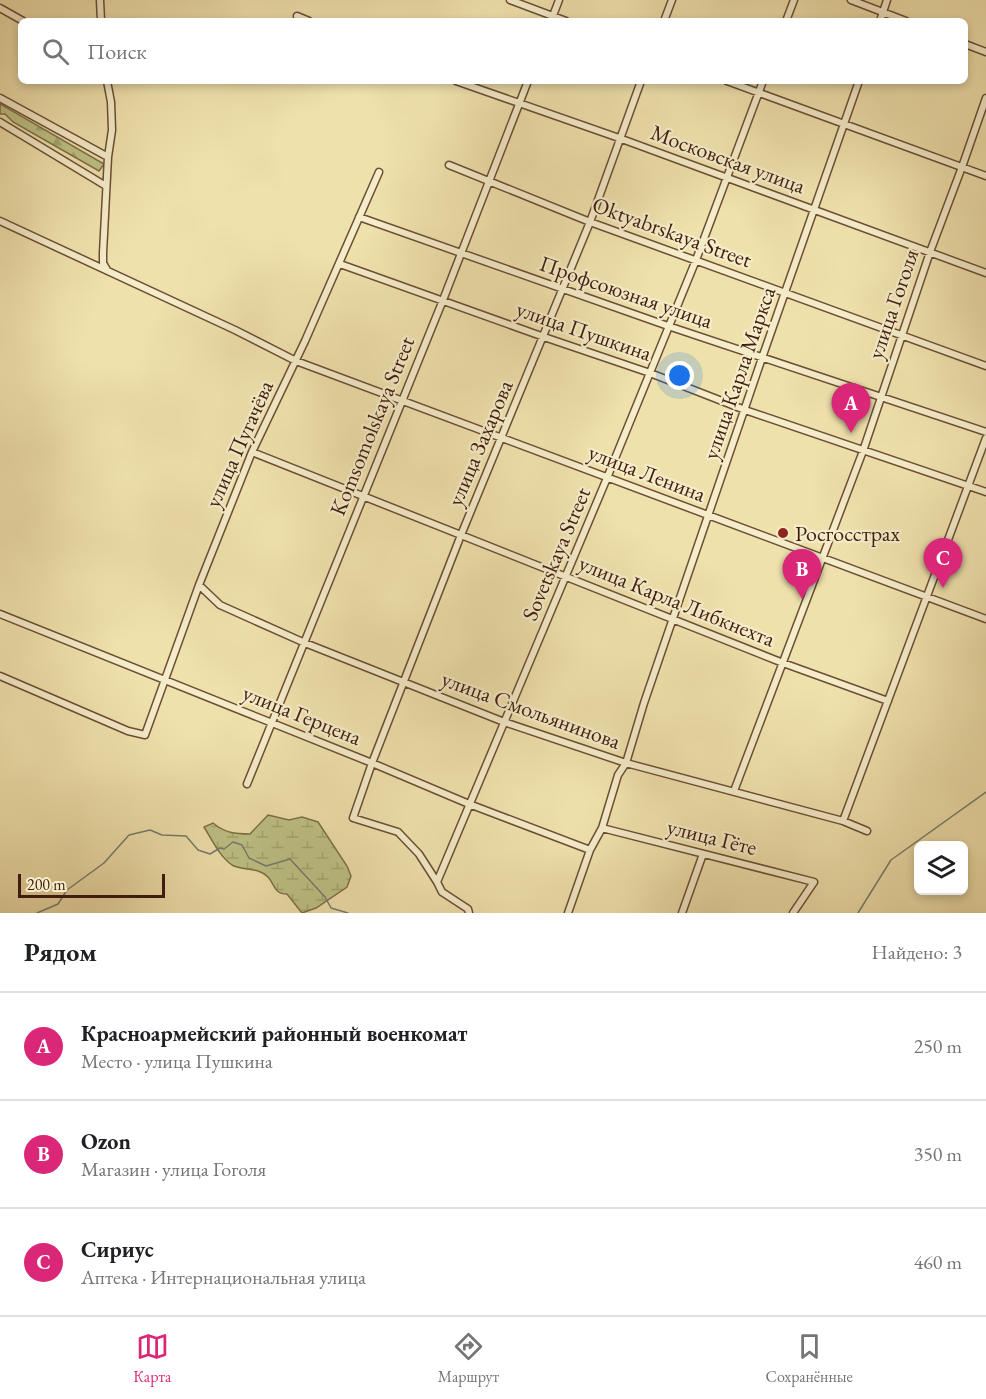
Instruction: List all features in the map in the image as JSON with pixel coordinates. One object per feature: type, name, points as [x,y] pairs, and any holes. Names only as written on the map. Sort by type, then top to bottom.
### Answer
[{"type":"street","points":[[100,0],[101,18]]},
{"type":"street","points":[[510,0],[550,18]]},
{"type":"street","points":[[552,18],[559,0]]},
{"type":"street","points":[[665,18],[672,0]]},
{"type":"street","points":[[787,18],[794,0]]},
{"type":"street","points":[[851,0],[898,18]]},
{"type":"street","points":[[881,18],[887,0]]},
{"type":"street","points":[[0,8],[18,18]]},
{"type":"street","points":[[297,16],[302,18]]},
{"type":"street","points":[[968,45],[986,52]]},
{"type":"street","points":[[108,84],[112,130],[106,186],[103,263],[108,271]]},
{"type":"street","name":"Московская улица","points":[[465,84],[620,138],[986,273]]},
{"type":"street","name":"Komsomolskaya Street","points":[[248,784],[443,300],[527,84]]},
{"type":"street","name":"улица Захарова","points":[[437,882],[419,854],[398,832],[353,818],[372,763],[461,535],[503,438],[561,289],[590,222],[640,84]]},
{"type":"street","points":[[736,84],[986,176]]},
{"type":"street","name":"Sovetskaya Street","points":[[437,882],[650,373],[696,260],[762,84]]},
{"type":"street","name":"улица Карла Маркса","points":[[568,913],[590,850],[602,828],[618,775],[626,763],[762,358],[858,84]]},
{"type":"street","points":[[0,98],[108,157]]},
{"type":"street","name":"улица Гоголя","points":[[734,791],[863,451],[930,252],[986,98]]},
{"type":"street","points":[[0,122],[106,186]]},
{"type":"street","name":"Oktyabrskaya Street","points":[[449,165],[590,222],[986,366]]},
{"type":"street","name":"улица Пугачёва","points":[[0,676],[128,731],[144,735],[199,585],[252,452],[340,264],[379,172]]},
{"type":"street","name":"Профсоюзная улица","points":[[359,217],[668,326],[986,432]]},
{"type":"street","name":"улица Ленина","points":[[0,221],[296,361],[986,620]]},
{"type":"street","name":"улица Пушкина","points":[[340,264],[650,373],[745,410],[986,492]]},
{"type":"street","points":[[843,821],[986,438]]},
{"type":"street","name":"улица Карла Либкнехта","points":[[252,452],[783,663],[888,701]]},
{"type":"street","name":"улица Смольянинова","points":[[199,585],[220,605],[305,643],[504,722],[626,763],[843,821],[867,831]]},
{"type":"street","name":"улица Герцена","points":[[0,614],[469,804],[590,850]]},
{"type":"street","name":"улица Гёте","points":[[602,828],[814,882],[793,913]]},
{"type":"street","points":[[682,913],[703,854]]},
{"type":"street","points":[[437,882],[442,892],[468,909],[469,913]]},
{"type":"green space","points":[[0,104],[104,164],[99,171],[13,122],[5,114],[0,114]]},
{"type":"green space","points":[[268,815],[289,820],[302,817],[318,822],[347,866],[351,876],[347,887],[316,908],[302,913],[287,894],[277,891],[264,874],[256,870],[236,867],[228,862],[216,848],[204,827],[213,823],[230,832],[250,834]]},
{"type":"waterway","points":[[858,913],[891,860],[986,792]]},
{"type":"waterway","points":[[37,913],[58,904],[67,890],[104,863],[129,835],[150,830],[162,835],[186,836],[198,850],[210,854],[220,848],[224,849],[233,842],[242,845],[249,858],[266,866],[290,859],[325,897],[331,908],[348,913]]},
{"type":"place","name":"Красноармейский районный военкомат","points":[[851,433]]},
{"type":"place","name":"Росгосстрах","points":[[783,533]]},
{"type":"place","name":"Сириус","points":[[943,588]]},
{"type":"place","name":"Ozon","points":[[802,599]]}]
